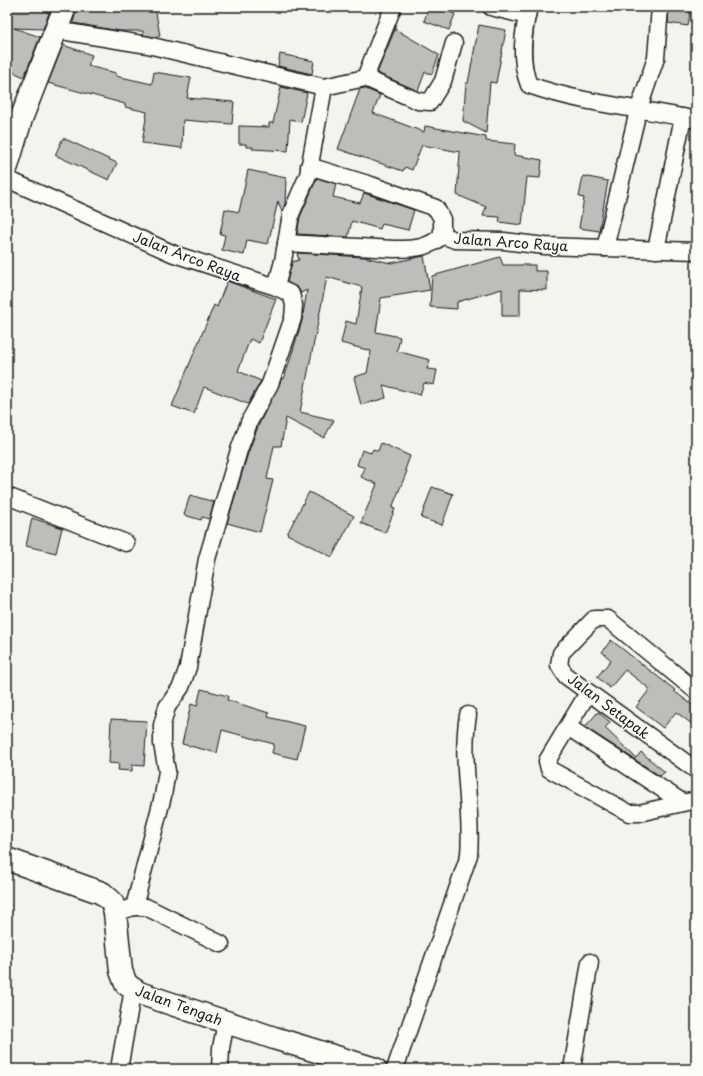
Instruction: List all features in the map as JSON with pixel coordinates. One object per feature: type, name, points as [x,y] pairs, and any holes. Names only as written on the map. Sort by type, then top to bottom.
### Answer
[{"type":"main road","points":[[7,166],[21,120],[65,7]]},
{"type":"main road","name":"Jalan Tengah","points":[[7,860],[102,893],[124,910],[121,971],[126,984],[140,993],[375,1069]]},
{"type":"street","points":[[365,78],[393,7]]},
{"type":"street","points":[[491,7],[528,11],[523,57],[524,72],[529,85],[549,92],[638,111],[690,119],[656,250]]},
{"type":"street","points":[[605,248],[638,111],[656,58],[655,8]]},
{"type":"street","points":[[55,30],[148,45],[324,87],[365,78],[418,101],[430,102],[443,81],[454,44]]},
{"type":"street","points":[[276,287],[295,201],[308,175],[324,87]]},
{"type":"street","name":"Jalan Arco Raya","points":[[309,166],[436,208],[442,219],[442,235],[455,240],[504,241],[545,246],[696,251]]},
{"type":"street","name":"Jalan Arco Raya","points":[[7,179],[174,254],[276,287],[292,294],[294,305],[293,318],[270,384],[250,420],[239,450],[207,559],[188,667],[181,687],[167,707],[162,725],[162,744],[167,771],[163,796],[124,910]]},
{"type":"street","points":[[286,243],[411,249],[436,242],[442,235]]},
{"type":"street","points":[[7,496],[126,543]]},
{"type":"street","name":"Jalan Setapak","points":[[696,690],[608,619],[594,619],[561,653],[559,665],[566,676],[696,770]]},
{"type":"street","points":[[588,693],[547,761],[549,769],[630,813],[638,813],[689,801]]},
{"type":"street","points":[[395,1069],[469,855],[470,824],[466,755],[468,715]]},
{"type":"street","points":[[568,727],[689,801]]},
{"type":"street","points":[[124,910],[146,907],[221,944]]},
{"type":"street","points":[[572,1069],[590,962]]},
{"type":"street","points":[[119,1069],[133,989]]},
{"type":"street","points":[[220,1069],[221,1048],[226,1022]]},
{"type":"building","points":[[7,7],[38,7],[49,13],[43,29],[14,28],[40,37],[24,77],[7,69]]},
{"type":"building","points":[[77,7],[139,9],[138,7],[155,7],[160,36],[154,37],[143,35],[143,31],[120,31],[73,23]]},
{"type":"building","points":[[429,7],[437,7],[455,14],[449,30],[424,21]]},
{"type":"building","points":[[669,7],[691,7],[688,26],[668,23]]},
{"type":"building","points":[[479,25],[506,30],[496,83],[490,82],[486,133],[463,121],[466,83],[468,83]]},
{"type":"building","points":[[395,29],[439,55],[432,74],[425,72],[418,91],[377,73]]},
{"type":"building","points":[[63,45],[92,55],[88,66],[116,73],[116,76],[152,84],[154,72],[191,78],[187,98],[234,102],[232,124],[183,120],[182,148],[142,143],[147,112],[125,107],[125,104],[48,83]]},
{"type":"building","points":[[280,54],[314,61],[312,74],[278,66]]},
{"type":"building","points":[[281,87],[307,93],[301,122],[290,119],[288,151],[252,149],[253,147],[246,147],[246,144],[239,144],[239,126],[269,127],[269,123],[273,123]]},
{"type":"building","points":[[364,88],[380,95],[373,113],[424,132],[425,126],[486,137],[486,141],[515,144],[514,155],[542,160],[540,178],[527,177],[522,225],[499,222],[500,217],[483,216],[486,207],[457,195],[460,152],[422,145],[412,170],[405,167],[403,171],[338,149],[360,89]]},
{"type":"building","points":[[63,138],[117,163],[109,180],[55,155]]},
{"type":"building","points":[[248,170],[286,178],[285,204],[282,212],[278,201],[268,244],[247,240],[244,255],[222,250],[225,235],[220,234],[225,209],[239,212]]},
{"type":"building","points":[[583,176],[608,181],[599,231],[579,228],[584,198],[579,197]]},
{"type":"building","points":[[317,178],[336,184],[333,197],[360,203],[364,193],[414,210],[408,230],[382,224],[380,229],[352,221],[348,237],[297,234],[300,217]]},
{"type":"building","points":[[297,254],[364,257],[391,263],[424,256],[430,290],[381,298],[376,332],[400,337],[397,351],[430,360],[427,369],[437,370],[434,385],[424,383],[420,395],[383,385],[386,398],[361,405],[354,377],[367,373],[371,351],[341,343],[346,321],[356,324],[362,287],[327,277],[300,412],[334,420],[324,438],[286,418],[281,446],[274,446],[267,479],[273,480],[260,532],[227,523],[248,453],[259,424],[282,378],[284,379],[302,321],[307,290],[301,293],[298,288],[287,282],[292,262],[299,260]]},
{"type":"building","points":[[500,257],[503,265],[535,265],[535,271],[547,271],[547,290],[520,289],[520,316],[502,316],[502,289],[457,302],[457,309],[430,307],[432,276]]},
{"type":"building","points":[[227,281],[276,299],[259,343],[250,339],[238,371],[261,381],[248,404],[204,387],[194,414],[172,406],[214,305],[217,307]]},
{"type":"building","points":[[381,443],[410,456],[405,470],[407,471],[392,508],[395,509],[385,533],[361,523],[377,484],[361,477],[365,468],[357,465],[362,450],[371,453],[373,449],[378,451]]},
{"type":"building","points":[[432,487],[453,494],[442,525],[421,518]]},
{"type":"building","points":[[309,492],[354,516],[332,557],[287,534]]},
{"type":"building","points":[[190,495],[214,502],[209,519],[202,517],[201,520],[184,515]]},
{"type":"building","points":[[32,518],[62,528],[56,553],[26,546]]},
{"type":"building","points":[[611,640],[696,708],[696,727],[676,712],[663,728],[636,707],[650,689],[625,670],[610,688],[597,677],[611,660],[602,652]]},
{"type":"building","points":[[201,689],[228,696],[227,700],[269,713],[268,717],[305,726],[297,759],[272,753],[274,744],[222,730],[217,753],[182,744],[191,704],[197,706]]},
{"type":"building","points":[[598,712],[610,722],[605,728],[636,758],[641,752],[665,772],[660,776],[585,727]]},
{"type":"building","points":[[111,719],[147,721],[144,766],[132,765],[132,771],[118,770],[119,764],[109,763]]}]
